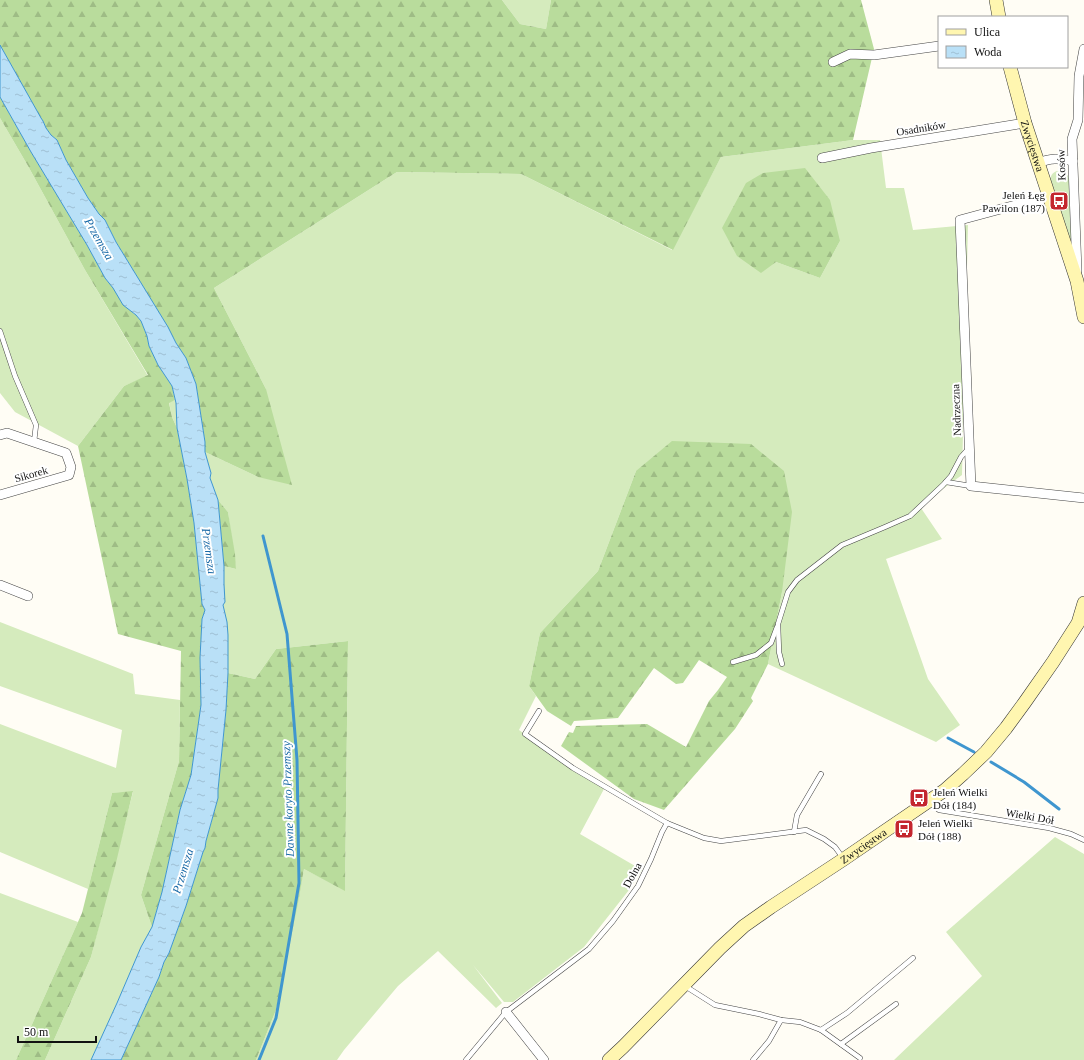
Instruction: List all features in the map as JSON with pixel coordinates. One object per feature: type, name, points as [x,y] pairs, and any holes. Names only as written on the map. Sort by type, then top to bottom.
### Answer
[{"type":"street","points":[[996,0],[999,16]]},
{"type":"street","points":[[833,62],[850,54],[874,55],[938,46]]},
{"type":"street","name":"Kosów","points":[[1077,281],[1072,139],[1080,126],[1078,120],[1079,76],[1084,49]]},
{"type":"street","name":"Zwycięstwa","points":[[1010,68],[1025,123],[1077,281],[1084,317]]},
{"type":"street","name":"Osadników","points":[[822,158],[870,148],[1025,123]]},
{"type":"street","points":[[1038,163],[1050,159],[1060,158],[1073,161]]},
{"type":"street","name":"Nadrzeczna","points":[[971,486],[960,220],[1049,196]]},
{"type":"street","points":[[0,435],[7,433],[34,442]]},
{"type":"street","name":"Sikorek","points":[[0,495],[69,475],[71,467],[66,453],[34,442]]},
{"type":"street","points":[[971,486],[1084,498]]},
{"type":"street","points":[[0,585],[28,596]]},
{"type":"street","name":"Zwycięstwa","points":[[609,1060],[624,1047],[720,948],[744,926],[844,859],[928,800],[945,790],[986,752],[1025,702],[1081,620],[1084,603]]},
{"type":"street","points":[[506,1012],[544,1060]]},
{"type":"lane","points":[[0,331],[15,376],[36,425],[34,442]]},
{"type":"lane","points":[[733,662],[756,655],[771,643],[788,592],[797,580],[842,545],[910,516],[946,482],[951,476],[961,457],[970,447]]},
{"type":"lane","points":[[946,482],[971,486]]},
{"type":"lane","points":[[778,624],[779,652],[782,664]]},
{"type":"lane","points":[[539,711],[525,734],[574,768],[667,823],[704,838],[721,841],[806,830],[824,839],[835,847],[844,859]]},
{"type":"lane","points":[[794,832],[797,815],[821,774]]},
{"type":"lane","name":"Wielki Dół","points":[[928,800],[940,810],[1049,828],[1071,834],[1084,840]]},
{"type":"lane","name":"Dolna","points":[[466,1060],[506,1012],[589,949],[613,921],[638,886],[667,823]]},
{"type":"lane","points":[[821,1030],[847,1013],[913,958]]},
{"type":"lane","points":[[684,985],[689,990],[715,1005],[781,1020],[800,1022],[821,1030],[860,1058]]},
{"type":"lane","points":[[841,1044],[896,1004]]},
{"type":"lane","points":[[753,1060],[769,1041],[781,1020]]},
{"type":"green space","points":[[0,0],[502,0],[520,24],[546,29],[551,0],[861,0],[874,49],[853,140],[721,157],[673,250],[521,174],[397,172],[214,288],[266,389],[292,485],[258,477],[205,452],[205,442],[196,384],[186,358],[116,242],[105,220],[88,198],[66,160],[57,140],[46,128],[0,45]]},
{"type":"green space","points":[[502,0],[551,0],[546,29],[520,24]]},
{"type":"green space","points":[[0,97],[105,278],[141,321],[149,346],[158,365],[172,386],[175,400],[169,403],[172,417],[177,428],[187,479],[194,523],[202,604],[205,610],[202,619],[200,658],[201,705],[191,775],[180,810],[162,892],[152,927],[141,895],[179,761],[181,651],[118,634],[78,446],[124,386],[148,375],[85,270],[0,118]]},
{"type":"green space","points":[[0,118],[85,270],[148,376],[124,386],[78,446],[15,412],[0,393]]},
{"type":"green space","points":[[853,140],[880,140],[886,188],[904,188],[913,230],[968,225],[962,475],[921,508],[942,539],[886,559],[928,679],[960,725],[936,742],[768,664],[782,592],[636,471],[598,571],[540,633],[529,686],[536,696],[519,730],[604,789],[580,834],[642,870],[629,890],[584,947],[513,1002],[504,1002],[473,965],[502,1003],[496,1008],[438,951],[398,986],[337,1060],[256,1060],[276,1010],[304,869],[345,890],[348,641],[276,649],[255,679],[228,673],[228,635],[223,605],[224,566],[236,569],[228,512],[218,500],[210,478],[211,473],[205,452],[258,477],[266,389],[214,288],[397,172],[521,174],[672,250],[721,157]],"holes":[[[840,241],[820,278],[776,262]]]},
{"type":"green space","points":[[805,168],[830,200],[840,241],[820,278],[776,262],[761,273],[737,256],[722,228],[746,183],[763,173]]},
{"type":"green space","points":[[1057,171],[1062,171],[1065,173],[1070,181],[1073,242],[1071,243],[1059,207],[1062,205],[1058,192],[1055,193],[1051,184],[1052,175]]},
{"type":"green space","points":[[175,400],[177,428],[172,417],[169,402]]},
{"type":"green space","points":[[672,441],[751,444],[784,471],[792,512],[782,592],[768,664],[751,698],[753,701],[735,729],[664,810],[634,799],[561,746],[569,732],[573,733],[576,726],[647,724],[686,747],[709,701],[727,677],[699,660],[683,683],[676,684],[654,668],[618,718],[574,721],[571,726],[547,711],[529,686],[540,633],[598,571],[636,471]]},
{"type":"green space","points":[[218,500],[228,512],[236,569],[224,566]]},
{"type":"green space","points":[[0,622],[133,674],[135,694],[180,700],[179,761],[141,895],[152,927],[141,947],[91,1060],[45,1060],[91,957],[133,792],[112,793],[88,889],[0,852],[0,724],[116,768],[122,730],[0,686]]},
{"type":"green space","points":[[348,641],[345,891],[304,869],[276,1010],[256,1060],[121,1060],[169,953],[205,848],[218,798],[228,673],[255,679],[276,649]]},
{"type":"green space","points":[[133,791],[91,957],[45,1060],[16,1060],[82,913],[112,793]]},
{"type":"green space","points":[[1055,837],[1084,854],[1084,1060],[894,1060],[982,976],[946,932]]},
{"type":"green space","points":[[0,893],[78,922],[16,1060],[0,1060]]},
{"type":"water","name":"Przemsza","points":[[0,45],[46,128],[57,140],[66,160],[88,198],[105,220],[116,242],[186,358],[196,384],[205,442],[205,452],[211,473],[210,478],[218,500],[224,566],[225,602],[223,605],[228,635],[228,673],[218,798],[205,848],[169,953],[121,1060],[91,1060],[141,947],[152,927],[162,892],[180,810],[191,775],[201,705],[200,658],[202,619],[205,610],[202,604],[194,523],[177,428],[176,403],[172,386],[158,365],[149,346],[141,321],[123,305],[105,278],[0,97]]},
{"type":"waterway","name":"Dawne koryto Przemszy","points":[[259,1060],[276,1018],[299,883],[297,760],[287,634],[263,536]]},
{"type":"waterway","points":[[948,738],[974,752]]},
{"type":"waterway","points":[[991,762],[1024,782],[1059,809]]},
{"type":"place","name":"Jeleń Łęg Pawilon (187)","points":[[1059,201]]},
{"type":"place","name":"Jeleń Wielki Dół (184)","points":[[919,798]]},
{"type":"place","name":"Jeleń Wielki Dół (188)","points":[[904,829]]}]
